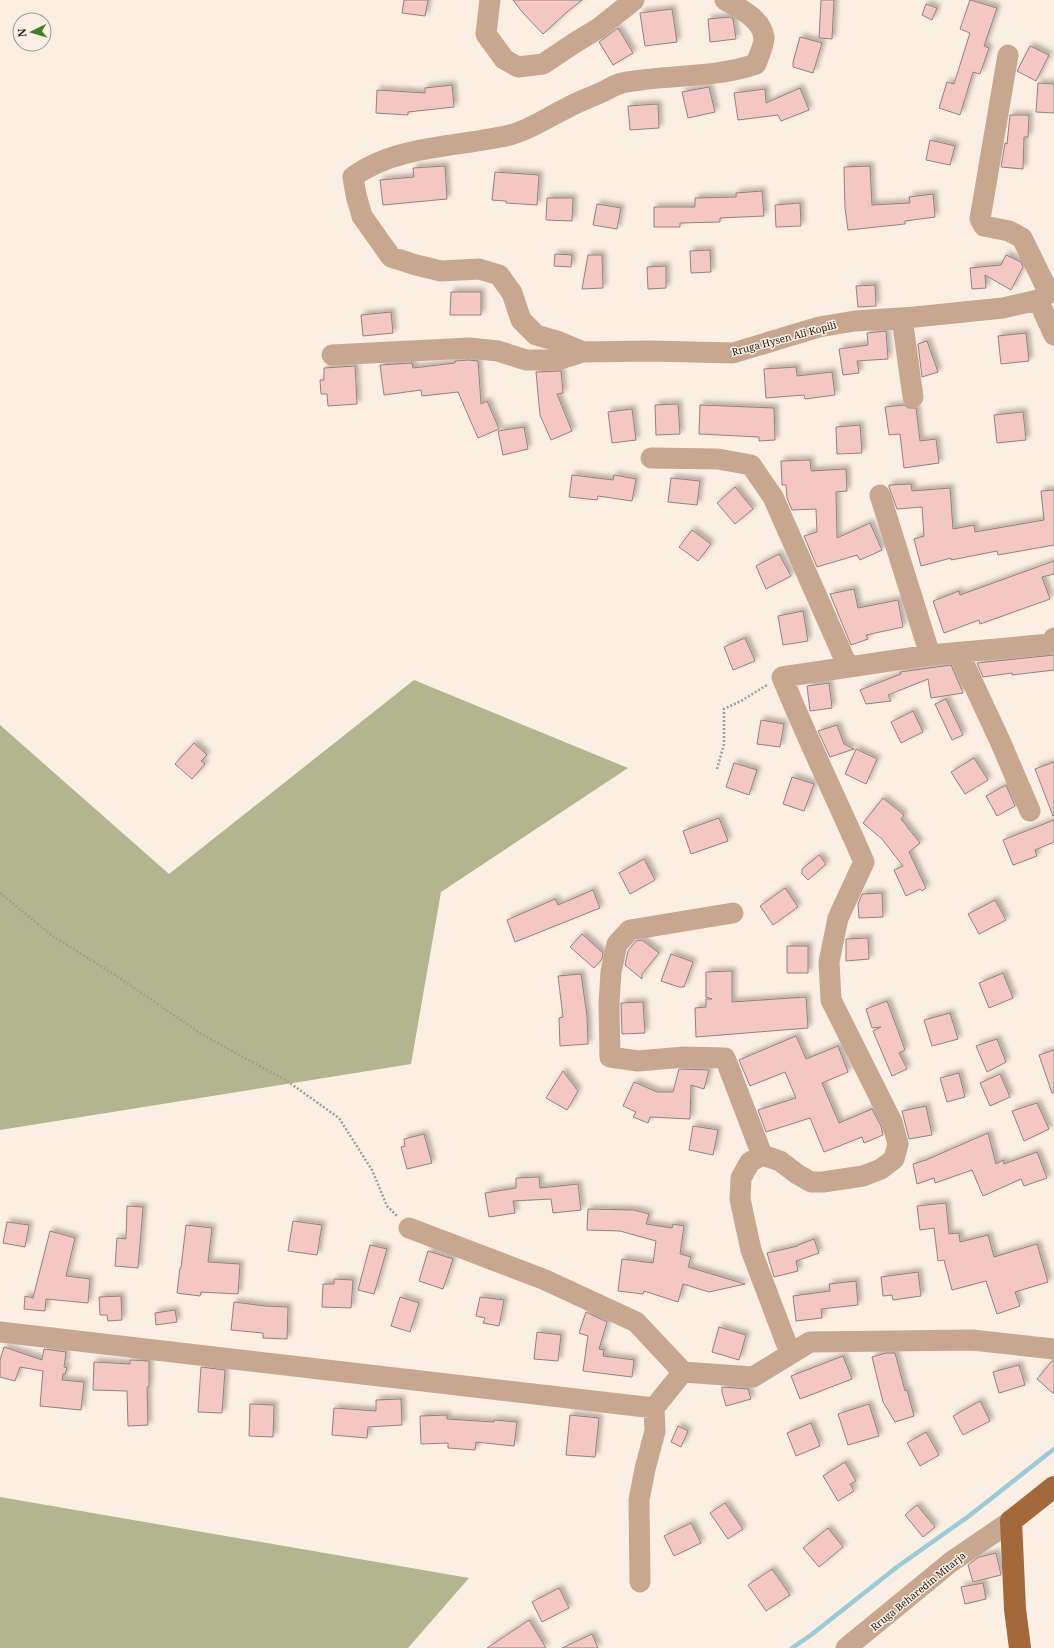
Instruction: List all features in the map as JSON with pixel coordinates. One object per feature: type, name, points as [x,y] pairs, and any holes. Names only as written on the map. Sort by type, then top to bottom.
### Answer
[{"type":"main road","points":[[1020,1648],[1015,1610],[1010,1521],[1054,1487]]},
{"type":"street","points":[[490,0],[486,34],[504,59],[518,67],[543,64],[599,28],[634,0]]},
{"type":"street","points":[[582,352],[557,341],[536,335],[521,320],[512,293],[499,275],[479,269],[441,271],[416,266],[392,257],[362,216],[353,177],[361,171],[384,161],[421,151],[511,135],[542,122],[566,108],[621,83],[740,70],[756,64],[764,38],[758,22],[744,11],[725,0]]},
{"type":"street","points":[[1008,55],[980,219],[984,226],[1009,231],[1022,238],[1047,295],[1054,335]]},
{"type":"street","name":"Rruga Hysen Ali Kopili","points":[[582,352],[651,351],[733,353],[819,327],[855,320],[902,318],[1002,308],[1047,295]]},
{"type":"street","points":[[902,318],[913,397]]},
{"type":"street","points":[[332,355],[469,348],[498,351],[526,360],[557,360],[582,352]]},
{"type":"street","points":[[651,458],[718,459],[751,465],[773,497],[848,667]]},
{"type":"street","points":[[880,495],[930,655]]},
{"type":"street","points":[[790,1353],[751,1250],[740,1199],[741,1178],[750,1162],[762,1155],[780,1160],[797,1174],[811,1182],[823,1182],[863,1176],[881,1169],[894,1159],[898,1144],[892,1122],[831,1000],[829,962],[838,918],[864,862],[806,736],[782,677],[930,655],[1050,644],[1054,638]]},
{"type":"street","points":[[958,653],[1000,741],[1030,811]]},
{"type":"street","points":[[733,913],[630,930],[617,944],[611,972],[608,1003],[610,1057],[638,1061],[684,1057],[725,1058],[762,1155]]},
{"type":"street","points":[[409,1228],[543,1279],[636,1322],[684,1372],[753,1377],[810,1342],[972,1340],[1054,1349]]},
{"type":"street","points":[[0,1332],[654,1408]]},
{"type":"street","points":[[640,1582],[639,1500],[645,1469],[655,1432],[654,1408],[684,1372]]},
{"type":"street","name":"Rruga Beharedin Mitarja","points":[[846,1648],[951,1562],[1010,1521]]},
{"type":"path","points":[[717,769],[724,744],[724,709],[741,701],[782,677]]},
{"type":"path","points":[[0,893],[54,937],[115,975],[203,1035],[287,1081],[339,1118],[372,1170],[386,1206],[409,1228]]},
{"type":"green space","points":[[414,680],[628,768],[441,892],[411,1064],[0,1130],[0,725],[169,874]]},
{"type":"green space","points":[[0,1497],[469,1578],[408,1648],[0,1648]]},
{"type":"building","points":[[404,0],[428,0],[425,16],[402,13]]},
{"type":"building","points":[[513,0],[582,0],[543,34]]},
{"type":"building","points":[[821,0],[834,0],[832,39],[819,38]]},
{"type":"building","points":[[970,0],[997,8],[984,46],[989,48],[980,74],[973,72],[960,115],[939,108],[947,82],[954,84],[970,33],[960,29]]},
{"type":"building","points":[[926,4],[937,8],[932,20],[922,15]]},
{"type":"building","points":[[672,9],[677,42],[645,46],[640,13]]},
{"type":"building","points":[[730,17],[733,19],[736,39],[710,42],[708,19]]},
{"type":"building","points":[[618,28],[633,53],[613,65],[599,42]]},
{"type":"building","points":[[800,37],[822,43],[813,73],[793,67]]},
{"type":"building","points":[[1030,46],[1049,55],[1036,81],[1017,71]]},
{"type":"building","points":[[1038,83],[1054,84],[1054,113],[1036,112]]},
{"type":"building","points":[[452,85],[454,107],[408,112],[408,115],[376,113],[377,90],[425,93],[425,88]]},
{"type":"building","points":[[709,87],[715,112],[688,118],[682,92]]},
{"type":"building","points":[[800,88],[809,110],[781,121],[778,115],[738,120],[734,93],[765,89],[766,103]]},
{"type":"building","points":[[658,104],[659,128],[630,130],[628,106]]},
{"type":"building","points":[[1010,115],[1029,115],[1028,137],[1024,137],[1023,169],[1001,167],[1005,143],[1007,144]]},
{"type":"building","points":[[930,140],[955,146],[950,165],[926,160]]},
{"type":"building","points":[[445,166],[447,199],[383,205],[380,180],[414,177],[413,168]]},
{"type":"building","points":[[870,166],[872,205],[910,203],[909,197],[933,194],[935,217],[905,221],[905,224],[848,230],[845,208],[844,167]]},
{"type":"building","points":[[495,172],[539,175],[537,205],[506,203],[506,201],[492,200]]},
{"type":"building","points":[[762,191],[764,216],[720,218],[720,222],[680,223],[680,227],[654,227],[654,207],[695,207],[695,198],[736,197],[736,193]]},
{"type":"building","points":[[547,198],[573,198],[572,221],[546,220]]},
{"type":"building","points":[[800,203],[801,226],[776,227],[775,205]]},
{"type":"building","points":[[597,204],[621,208],[617,229],[593,225]]},
{"type":"building","points":[[710,250],[711,272],[691,273],[690,251]]},
{"type":"building","points":[[555,254],[572,255],[571,267],[554,266]]},
{"type":"building","points":[[588,255],[602,255],[603,288],[582,289]]},
{"type":"building","points":[[1006,255],[1021,262],[1023,267],[1011,290],[985,275],[986,288],[972,289],[970,268],[1001,265]]},
{"type":"building","points":[[666,266],[666,288],[648,289],[647,267]]},
{"type":"building","points":[[875,285],[876,306],[858,307],[856,286]]},
{"type":"building","points":[[451,292],[481,292],[481,315],[450,315]]},
{"type":"building","points":[[391,312],[393,333],[363,336],[361,315]]},
{"type":"building","points":[[886,331],[888,359],[857,361],[859,373],[843,375],[839,349],[868,345],[867,333]]},
{"type":"building","points":[[1026,333],[1029,361],[1001,364],[998,336]]},
{"type":"building","points":[[927,341],[938,372],[922,377],[918,344]]},
{"type":"building","points":[[469,360],[478,361],[481,404],[487,401],[499,429],[478,438],[458,392],[422,396],[421,390],[384,395],[380,365],[412,363],[413,368]]},
{"type":"building","points":[[355,366],[357,404],[328,406],[327,394],[321,394],[320,380],[324,380],[324,368]]},
{"type":"building","points":[[796,367],[797,376],[832,372],[835,395],[805,399],[804,395],[766,398],[764,369]]},
{"type":"building","points":[[561,371],[563,393],[557,394],[572,431],[551,440],[540,415],[536,372]]},
{"type":"building","points":[[678,404],[680,434],[656,435],[655,405]]},
{"type":"building","points":[[700,405],[774,408],[775,440],[759,441],[759,437],[699,434]]},
{"type":"building","points":[[904,405],[909,408],[916,408],[920,441],[936,439],[939,463],[904,468],[900,434],[889,435],[885,407]]},
{"type":"building","points":[[632,409],[636,440],[612,443],[608,412]]},
{"type":"building","points":[[1023,412],[1026,440],[997,443],[994,415]]},
{"type":"building","points":[[860,425],[862,453],[837,454],[836,427]]},
{"type":"building","points":[[524,427],[528,449],[503,455],[498,431]]},
{"type":"building","points":[[810,460],[811,471],[846,469],[847,491],[836,492],[837,538],[870,523],[882,550],[860,560],[857,555],[817,567],[804,536],[817,532],[816,509],[792,510],[787,498],[786,485],[782,485],[781,461]]},
{"type":"building","points":[[572,475],[613,480],[614,475],[636,479],[632,501],[598,496],[597,500],[569,497]]},
{"type":"building","points":[[671,478],[700,481],[697,505],[668,502]]},
{"type":"building","points":[[911,484],[912,491],[950,488],[953,529],[974,525],[975,532],[1044,520],[1041,491],[1054,490],[1054,545],[998,555],[997,551],[951,560],[951,558],[921,566],[914,539],[924,536],[922,507],[897,509],[889,487],[889,485]]},
{"type":"building","points":[[735,487],[753,509],[735,524],[717,503]]},
{"type":"building","points":[[692,530],[711,544],[698,561],[679,547]]},
{"type":"building","points":[[779,554],[791,576],[766,589],[756,566]]},
{"type":"building","points":[[1054,561],[1054,574],[1042,577],[1050,599],[980,624],[979,620],[944,633],[933,601],[959,591],[960,595]]},
{"type":"building","points":[[854,589],[858,608],[898,600],[903,627],[866,635],[868,639],[851,645],[830,594]]},
{"type":"building","points":[[803,611],[808,641],[783,645],[778,616]]},
{"type":"building","points":[[745,638],[755,661],[733,670],[724,647]]},
{"type":"building","points":[[1054,655],[1054,670],[1012,675],[1012,673],[983,677],[977,663]]},
{"type":"building","points":[[951,665],[963,693],[931,698],[928,679],[888,695],[891,701],[866,704],[860,690],[901,674],[900,672]]},
{"type":"building","points":[[829,683],[832,708],[810,711],[807,686]]},
{"type":"building","points":[[946,699],[963,735],[952,740],[935,704]]},
{"type":"building","points":[[913,711],[923,732],[901,743],[891,722]]},
{"type":"building","points":[[761,720],[784,724],[780,747],[757,744]]},
{"type":"building","points":[[837,725],[844,744],[854,749],[830,757],[818,731]]},
{"type":"building","points":[[194,743],[207,755],[201,761],[205,764],[192,779],[175,764]]},
{"type":"building","points":[[856,749],[877,759],[866,784],[845,774]]},
{"type":"building","points":[[974,758],[988,780],[965,794],[951,772]]},
{"type":"building","points":[[1054,762],[1054,815],[1053,816],[1035,769]]},
{"type":"building","points":[[734,763],[757,770],[749,795],[726,787]]},
{"type":"building","points":[[792,777],[814,784],[804,811],[783,804]]},
{"type":"building","points":[[1006,785],[1015,806],[997,816],[986,796]]},
{"type":"building","points":[[883,798],[904,815],[901,819],[920,843],[909,852],[926,888],[922,891],[920,889],[906,896],[894,870],[903,866],[882,839],[863,823]]},
{"type":"building","points":[[719,818],[728,841],[691,854],[683,831]]},
{"type":"building","points":[[1054,820],[1054,842],[1035,850],[1037,856],[1013,865],[1003,840]]},
{"type":"building","points":[[819,855],[826,864],[808,880],[802,874],[802,869]]},
{"type":"building","points":[[644,859],[655,880],[630,894],[619,873]]},
{"type":"building","points":[[785,888],[798,907],[773,925],[760,906]]},
{"type":"building","points":[[593,890],[600,908],[515,942],[507,920],[555,899],[558,905]]},
{"type":"building","points":[[882,893],[883,917],[859,918],[858,904],[862,894]]},
{"type":"building","points":[[995,900],[1006,920],[979,934],[968,914]]},
{"type":"building","points":[[582,934],[603,953],[602,959],[594,968],[570,947]]},
{"type":"building","points":[[868,938],[869,959],[846,961],[846,939]]},
{"type":"building","points":[[642,940],[659,953],[642,974],[642,979],[625,965],[628,951],[636,941]]},
{"type":"building","points":[[787,946],[808,946],[808,973],[787,973]]},
{"type":"building","points":[[671,954],[693,962],[684,987],[679,987],[661,981]]},
{"type":"building","points":[[732,971],[732,1002],[806,997],[808,1028],[696,1037],[695,1008],[706,1007],[706,999],[712,999],[706,997],[706,972]]},
{"type":"building","points":[[1003,973],[1013,998],[989,1008],[979,983]]},
{"type":"building","points":[[581,974],[587,1016],[588,1044],[560,1046],[559,1018],[563,1017],[558,976]]},
{"type":"building","points":[[887,1001],[905,1050],[899,1053],[907,1069],[892,1076],[873,1031],[881,1027],[872,1028],[866,1009]]},
{"type":"building","points":[[643,1002],[645,1033],[622,1034],[621,1003]]},
{"type":"building","points":[[950,1013],[958,1039],[932,1046],[924,1020]]},
{"type":"building","points":[[796,1036],[806,1059],[838,1046],[848,1072],[822,1083],[839,1123],[872,1109],[881,1126],[883,1135],[864,1143],[862,1137],[824,1152],[810,1118],[766,1132],[758,1110],[796,1098],[785,1072],[750,1086],[739,1060]]},
{"type":"building","points":[[997,1039],[1006,1062],[987,1072],[976,1046]]},
{"type":"building","points":[[1054,1050],[1054,1093],[1052,1093],[1039,1055]]},
{"type":"building","points":[[679,1069],[709,1070],[704,1089],[691,1085],[690,1119],[650,1117],[648,1123],[633,1117],[636,1112],[623,1106],[634,1082],[657,1092],[673,1092]]},
{"type":"building","points":[[563,1071],[578,1091],[567,1110],[546,1098]]},
{"type":"building","points":[[959,1073],[965,1097],[947,1102],[940,1078]]},
{"type":"building","points":[[1000,1074],[1010,1097],[990,1106],[980,1083]]},
{"type":"building","points":[[1037,1103],[1049,1129],[1024,1141],[1012,1111]]},
{"type":"building","points":[[926,1106],[932,1135],[909,1139],[902,1111]]},
{"type":"building","points":[[693,1126],[718,1130],[713,1155],[689,1150]]},
{"type":"building","points":[[988,1133],[996,1164],[1003,1160],[1004,1164],[1037,1152],[1047,1178],[1024,1186],[1021,1179],[983,1196],[972,1170],[935,1183],[934,1178],[917,1184],[913,1164],[926,1160]]},
{"type":"building","points":[[424,1134],[432,1163],[407,1169],[401,1147],[405,1146],[404,1139]]},
{"type":"building","points":[[539,1177],[540,1188],[578,1184],[581,1210],[553,1213],[551,1199],[513,1201],[515,1213],[489,1217],[485,1193],[516,1188],[516,1178]]},
{"type":"building","points":[[946,1203],[949,1234],[959,1233],[960,1242],[988,1235],[994,1257],[1037,1244],[1048,1282],[1015,1292],[1020,1306],[997,1314],[986,1281],[952,1290],[944,1260],[938,1261],[934,1228],[920,1230],[917,1206]]},
{"type":"building","points":[[127,1206],[143,1207],[138,1268],[115,1266],[117,1238],[126,1239]]},
{"type":"building","points":[[588,1209],[634,1210],[649,1214],[646,1224],[672,1228],[673,1224],[684,1226],[680,1254],[691,1257],[688,1267],[745,1284],[709,1292],[683,1284],[678,1302],[644,1291],[643,1294],[618,1291],[622,1259],[653,1263],[656,1241],[620,1231],[587,1230]]},
{"type":"building","points":[[293,1221],[322,1225],[317,1255],[288,1251]]},
{"type":"building","points":[[7,1222],[29,1225],[25,1247],[3,1243]]},
{"type":"building","points":[[186,1225],[212,1228],[208,1262],[240,1264],[238,1294],[201,1292],[200,1296],[177,1293]]},
{"type":"building","points":[[50,1231],[75,1238],[66,1276],[90,1279],[88,1303],[46,1299],[45,1311],[24,1309],[25,1296],[33,1298]]},
{"type":"building","points":[[814,1239],[819,1253],[796,1261],[798,1271],[774,1277],[767,1253],[798,1246]]},
{"type":"building","points":[[370,1245],[387,1249],[374,1294],[358,1290]]},
{"type":"building","points":[[428,1251],[453,1259],[443,1289],[419,1281]]},
{"type":"building","points":[[918,1272],[921,1296],[893,1300],[892,1295],[883,1296],[881,1277]]},
{"type":"building","points":[[334,1279],[353,1280],[351,1308],[322,1307],[323,1284],[334,1284]]},
{"type":"building","points":[[856,1281],[858,1305],[821,1309],[822,1318],[796,1321],[793,1296],[830,1291],[829,1284]]},
{"type":"building","points":[[121,1296],[122,1320],[108,1321],[107,1315],[100,1315],[99,1297]]},
{"type":"building","points":[[400,1297],[419,1303],[410,1332],[391,1326]]},
{"type":"building","points":[[480,1297],[504,1300],[499,1326],[483,1323],[485,1318],[476,1316]]},
{"type":"building","points":[[234,1302],[288,1307],[287,1339],[263,1338],[263,1333],[231,1330]]},
{"type":"building","points":[[175,1310],[177,1322],[156,1325],[155,1313]]},
{"type":"building","points":[[586,1312],[607,1322],[599,1349],[604,1350],[603,1356],[634,1360],[632,1377],[583,1371],[588,1336],[579,1333]]},
{"type":"building","points":[[719,1327],[746,1335],[739,1360],[712,1352]]},
{"type":"building","points":[[537,1332],[561,1335],[558,1361],[534,1359]]},
{"type":"building","points":[[4,1347],[42,1360],[44,1349],[66,1352],[64,1367],[67,1368],[65,1374],[63,1374],[62,1380],[84,1382],[81,1410],[40,1406],[43,1371],[20,1367],[15,1381],[0,1377],[0,1360]]},
{"type":"building","points":[[886,1353],[895,1353],[905,1391],[907,1390],[914,1416],[895,1422],[883,1402],[872,1357]]},
{"type":"building","points":[[843,1356],[852,1379],[800,1399],[791,1376]]},
{"type":"building","points":[[130,1360],[149,1361],[149,1387],[147,1387],[148,1425],[128,1426],[127,1391],[93,1390],[94,1362],[130,1364]]},
{"type":"building","points":[[1052,1361],[1054,1361],[1054,1394],[1037,1379]]},
{"type":"building","points":[[1019,1365],[1025,1385],[999,1393],[993,1372]]},
{"type":"building","points":[[201,1367],[225,1370],[222,1413],[198,1412]]},
{"type":"building","points":[[722,1387],[748,1389],[751,1399],[726,1406]]},
{"type":"building","points":[[401,1399],[402,1425],[368,1427],[367,1438],[332,1435],[334,1408],[376,1411],[376,1400]]},
{"type":"building","points":[[980,1401],[990,1421],[963,1435],[953,1416]]},
{"type":"building","points":[[250,1404],[274,1405],[273,1437],[249,1436]]},
{"type":"building","points":[[869,1404],[879,1436],[848,1445],[838,1414]]},
{"type":"building","points":[[447,1415],[447,1419],[517,1422],[514,1446],[476,1442],[475,1450],[448,1448],[448,1443],[421,1444],[420,1416]]},
{"type":"building","points":[[570,1415],[599,1418],[595,1457],[566,1455]]},
{"type":"building","points":[[811,1423],[820,1446],[796,1456],[787,1433]]},
{"type":"building","points":[[678,1426],[688,1431],[681,1447],[671,1442]]},
{"type":"building","points":[[926,1432],[939,1455],[920,1466],[907,1443]]},
{"type":"building","points":[[845,1462],[856,1481],[850,1484],[854,1491],[838,1501],[823,1476]]},
{"type":"building","points":[[725,1503],[743,1529],[728,1539],[710,1513]]},
{"type":"building","points":[[917,1505],[935,1527],[923,1537],[905,1515]]},
{"type":"building","points":[[691,1523],[701,1543],[674,1556],[664,1536]]},
{"type":"building","points":[[828,1528],[843,1547],[819,1567],[803,1548]]},
{"type":"building","points":[[996,1553],[1001,1575],[973,1582],[968,1565],[979,1557]]},
{"type":"building","points":[[772,1569],[790,1595],[766,1611],[748,1585]]},
{"type":"building","points":[[983,1583],[986,1599],[965,1604],[961,1587]]},
{"type":"building","points":[[559,1588],[569,1608],[542,1622],[532,1602]]},
{"type":"building","points":[[529,1620],[546,1648],[487,1648]]},
{"type":"building","points":[[592,1634],[598,1648],[562,1648]]},
{"type":"waterway","points":[[792,1648],[811,1635],[897,1567],[969,1516],[1054,1449]]}]
